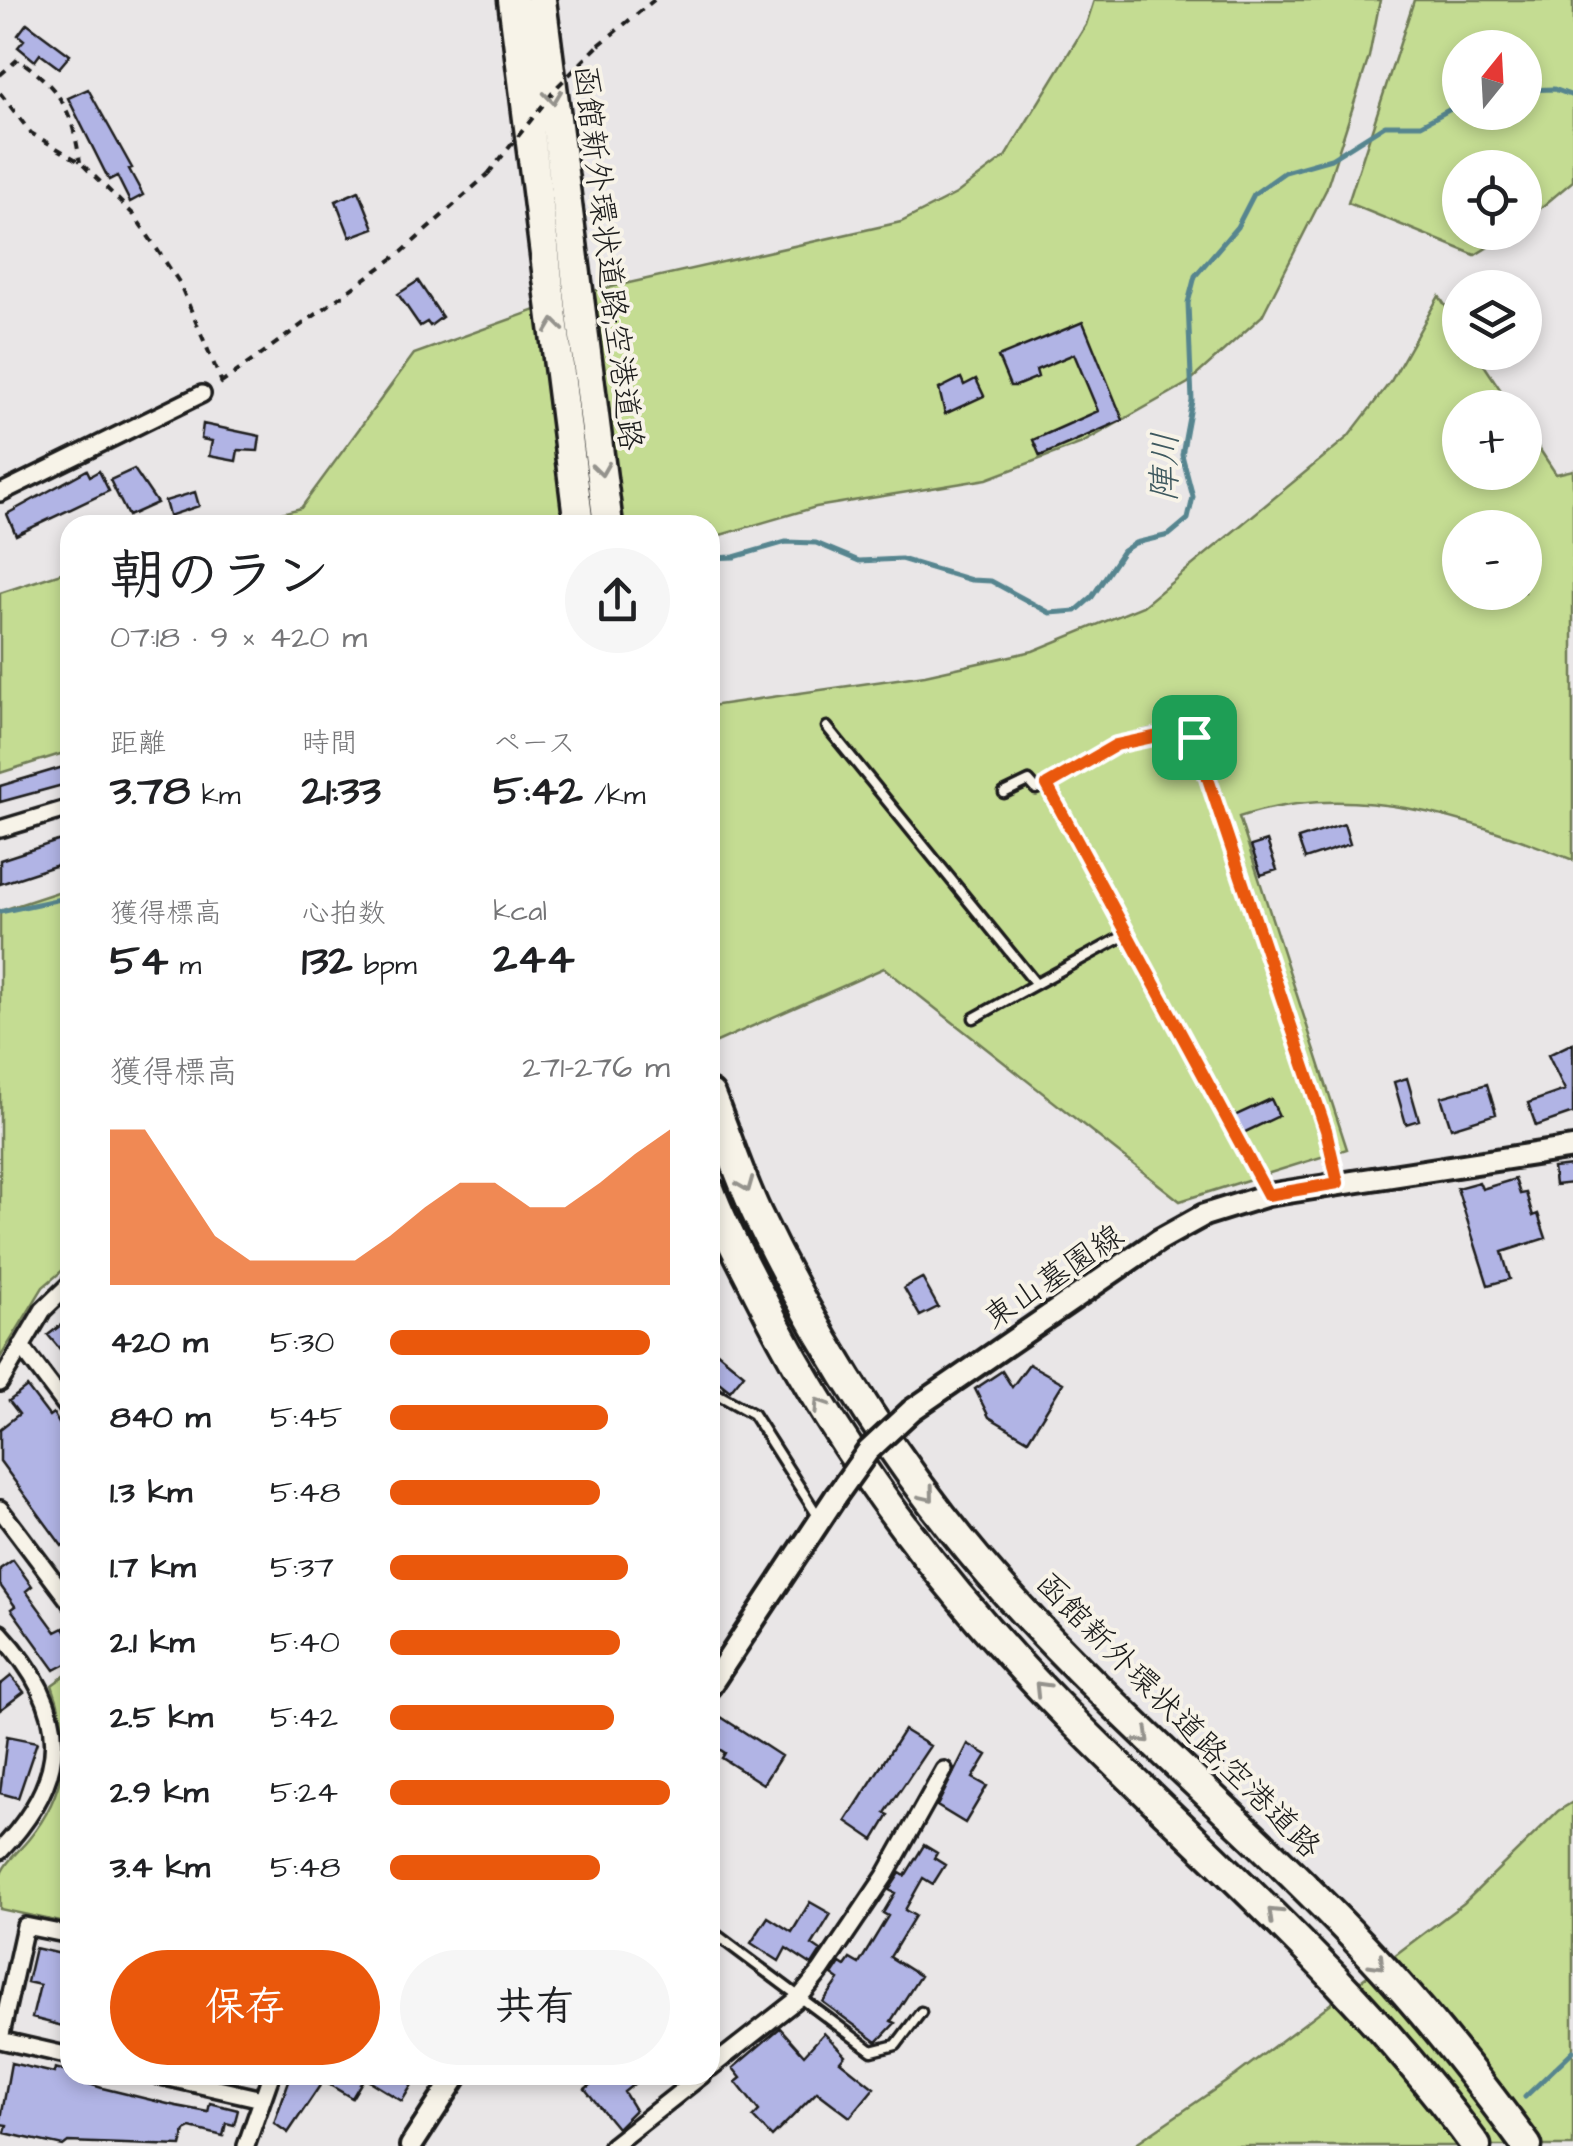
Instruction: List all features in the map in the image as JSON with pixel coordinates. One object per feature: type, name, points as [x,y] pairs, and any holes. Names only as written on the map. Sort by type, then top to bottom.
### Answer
[{"type":"highway","name":"函館新外環状道路;空港道路","points":[[513,0],[578,515]]},
{"type":"highway","name":"函館新外環状道路;空港道路","points":[[541,0],[607,515]]},
{"type":"highway","name":"函館新外環状道路;空港道路","points":[[720,1120],[757,1214],[832,1351],[908,1470],[1007,1594],[1108,1702],[1394,1980],[1463,2060],[1526,2146]]},
{"type":"highway","points":[[720,1212],[796,1368],[876,1493],[973,1616],[1076,1724],[1362,2004],[1431,2084],[1476,2146]]},
{"type":"street","points":[[0,493],[202,394]]},
{"type":"street","points":[[0,829],[60,811]]},
{"type":"street","name":"東山墓園線","points":[[720,1671],[868,1451],[912,1410],[1159,1240],[1204,1215],[1268,1195],[1573,1148]]},
{"type":"street","points":[[0,1383],[51,1298],[60,1291]]},
{"type":"street","points":[[21,1346],[60,1399]]},
{"type":"street","points":[[0,1510],[60,1589]]},
{"type":"street","points":[[0,1633],[24,1660],[44,1696],[54,1751],[44,1796],[0,1851]]},
{"type":"street","points":[[720,2060],[799,1998],[885,1876],[944,1770]]},
{"type":"street","points":[[60,1933],[25,1926],[0,2040],[60,2054]]},
{"type":"street","points":[[200,2085],[262,2099]]},
{"type":"street","points":[[246,2146],[267,2085]]},
{"type":"street","points":[[412,2146],[452,2085]]},
{"type":"street","points":[[612,2146],[689,2085]]},
{"type":"lane","points":[[827,726],[1036,984]]},
{"type":"lane","points":[[1004,792],[1029,782],[1036,790],[1116,745],[1176,732],[1194,737],[1326,1130],[1338,1183]]},
{"type":"lane","points":[[1047,785],[1268,1195]]},
{"type":"lane","points":[[974,1018],[1127,934]]},
{"type":"lane","points":[[720,1396],[753,1414],[820,1519]]},
{"type":"lane","points":[[720,1938],[872,2050],[896,2044],[921,2012]]},
{"type":"path","points":[[202,394],[222,384],[402,252],[488,174],[558,86],[654,0]]},
{"type":"path","points":[[0,74],[18,59],[52,83],[75,129],[80,162]]},
{"type":"path","points":[[0,93],[32,133],[80,162],[134,215],[179,282],[222,384]]},
{"type":"green space","points":[[1094,0],[1380,0],[1369,57],[1326,190],[1262,316],[1188,383],[1082,443],[987,479],[816,507],[720,535],[720,515],[274,515],[301,508],[414,354],[580,294],[901,222],[956,194],[1005,157],[1086,25]]},
{"type":"green space","points":[[1414,0],[1573,0],[1573,181],[1542,207],[1542,150],[1442,150],[1442,241],[1348,203]]},
{"type":"green space","points":[[1439,296],[1442,370],[1487,370],[1501,390],[1442,390],[1442,490],[1542,490],[1542,453],[1556,474],[1573,470],[1573,860],[1451,818],[1366,803],[1281,806],[1239,817],[1347,1149],[1180,1201],[884,968],[720,1041],[720,705],[925,675],[1033,651],[1143,606],[1348,437],[1391,381]]},
{"type":"green space","points":[[60,573],[60,754],[0,773],[0,593]]},
{"type":"green space","points":[[60,891],[60,1273],[43,1287],[0,1358],[0,911]]},
{"type":"green space","points":[[60,1679],[60,1711],[59,1706],[52,1685]]},
{"type":"green space","points":[[60,1776],[60,1922],[0,1909],[1,1873],[41,1822]]},
{"type":"green space","points":[[1573,1802],[1573,2146],[1132,2146],[1236,2075],[1464,1903],[1558,1811]]},
{"type":"building","points":[[27,23],[70,55],[59,68],[40,54],[35,61],[18,47],[24,40],[18,35]]},
{"type":"building","points":[[88,89],[143,195],[130,202],[117,176],[109,180],[68,98]]},
{"type":"building","points":[[359,191],[374,228],[350,237],[336,201]]},
{"type":"building","points":[[418,281],[442,317],[430,326],[427,322],[420,326],[398,294]]},
{"type":"building","points":[[1083,322],[1123,420],[1040,456],[1033,440],[1098,411],[1074,354],[1036,370],[1038,377],[1016,386],[1010,386],[998,357]]},
{"type":"building","points":[[961,378],[964,385],[976,379],[984,396],[945,414],[939,389]]},
{"type":"building","points":[[203,424],[260,436],[258,451],[238,450],[236,461],[209,456],[212,441],[201,439]]},
{"type":"building","points":[[134,469],[157,503],[128,515],[110,480]]},
{"type":"building","points":[[87,470],[90,476],[99,471],[109,491],[16,535],[7,514]]},
{"type":"building","points":[[195,492],[199,506],[169,515],[165,501]]},
{"type":"building","points":[[60,768],[60,786],[0,802],[0,786]]},
{"type":"building","points":[[1344,824],[1350,844],[1305,859],[1298,839]]},
{"type":"building","points":[[60,840],[60,864],[0,884],[0,860]]},
{"type":"building","points":[[1267,841],[1277,870],[1261,875],[1251,846]]},
{"type":"building","points":[[1573,1043],[1573,1113],[1536,1126],[1528,1103],[1565,1090],[1548,1055]]},
{"type":"building","points":[[1407,1078],[1419,1120],[1406,1124],[1394,1082]]},
{"type":"building","points":[[1487,1084],[1496,1114],[1451,1128],[1441,1097]]},
{"type":"building","points":[[1271,1099],[1279,1116],[1243,1133],[1234,1116]]},
{"type":"building","points":[[1573,1166],[1573,1183],[1555,1185],[1553,1168]]},
{"type":"building","points":[[1515,1179],[1520,1194],[1526,1193],[1533,1216],[1538,1214],[1546,1238],[1502,1252],[1510,1279],[1488,1285],[1457,1188],[1479,1182],[1482,1189]]},
{"type":"building","points":[[922,1278],[938,1307],[920,1316],[904,1288]]},
{"type":"building","points":[[60,1326],[60,1349],[48,1335]]},
{"type":"building","points":[[720,1354],[744,1374],[730,1391],[720,1383]]},
{"type":"building","points":[[1029,1364],[1063,1383],[1028,1440],[989,1417],[975,1389],[1002,1371],[1012,1387]]},
{"type":"building","points":[[27,1387],[60,1425],[60,1543],[0,1461],[0,1429],[19,1414],[9,1401]]},
{"type":"building","points":[[13,1560],[32,1586],[26,1591],[56,1632],[60,1630],[60,1667],[55,1670],[11,1609],[15,1606],[0,1585],[0,1569]]},
{"type":"building","points":[[11,1676],[24,1692],[0,1710],[0,1685]]},
{"type":"building","points":[[720,1719],[781,1756],[763,1784],[722,1758],[725,1753],[720,1750]]},
{"type":"building","points":[[904,1730],[930,1746],[885,1813],[889,1815],[874,1840],[846,1821]]},
{"type":"building","points":[[7,1736],[37,1742],[18,1798],[0,1793]]},
{"type":"building","points":[[968,1744],[987,1755],[973,1778],[987,1786],[965,1823],[937,1806]]},
{"type":"building","points":[[924,1845],[937,1853],[934,1858],[945,1865],[933,1884],[923,1878],[905,1910],[915,1916],[890,1957],[920,1976],[891,2021],[895,2023],[877,2042],[823,2002],[839,1980],[832,1975],[840,1963],[845,1966],[850,1959],[859,1964],[888,1916],[883,1913],[895,1893],[889,1890],[900,1873],[905,1876]]},
{"type":"building","points":[[810,1902],[831,1914],[812,1945],[821,1951],[812,1965],[786,1948],[779,1961],[751,1943],[768,1917],[792,1932]]},
{"type":"building","points":[[35,1948],[60,1954],[60,2025],[32,2018],[40,1985],[27,1982]]},
{"type":"building","points":[[780,2028],[804,2055],[824,2033],[845,2055],[840,2061],[874,2088],[850,2117],[817,2092],[772,2137],[753,2117],[759,2111],[736,2082],[741,2078],[733,2068]]},
{"type":"building","points":[[11,2063],[54,2073],[55,2068],[60,2069],[60,2085],[92,2085],[208,2112],[210,2103],[238,2110],[234,2125],[226,2123],[223,2136],[191,2128],[185,2131],[181,2146],[68,2142],[63,2146],[5,2133],[7,2125],[0,2124]]},
{"type":"building","points":[[287,2085],[320,2085],[288,2133],[274,2123]]},
{"type":"building","points":[[330,2085],[360,2085],[352,2098]]},
{"type":"building","points":[[376,2085],[412,2085],[402,2101]]},
{"type":"building","points":[[590,2085],[633,2085],[624,2092],[635,2110],[617,2128],[585,2089]]},
{"type":"waterway","name":"陣川","points":[[1542,89],[1573,96]]},
{"type":"waterway","name":"陣川","points":[[720,558],[786,542],[816,543],[859,561],[901,559],[971,580],[991,581],[1050,613],[1076,611],[1092,597],[1123,551],[1135,543],[1169,535],[1188,519],[1193,497],[1182,455],[1192,401],[1188,303],[1195,276],[1237,227],[1254,194],[1285,172],[1331,159],[1385,125],[1421,125],[1442,114]]},
{"type":"waterway","name":"陣川","points":[[0,912],[60,899]]},
{"type":"waterway","points":[[1525,2097],[1573,2051]]},
{"type":"route","points":[[1176,732],[1194,737],[1326,1130],[1338,1183],[1268,1195],[1047,785],[1116,745],[1176,732]]}]
